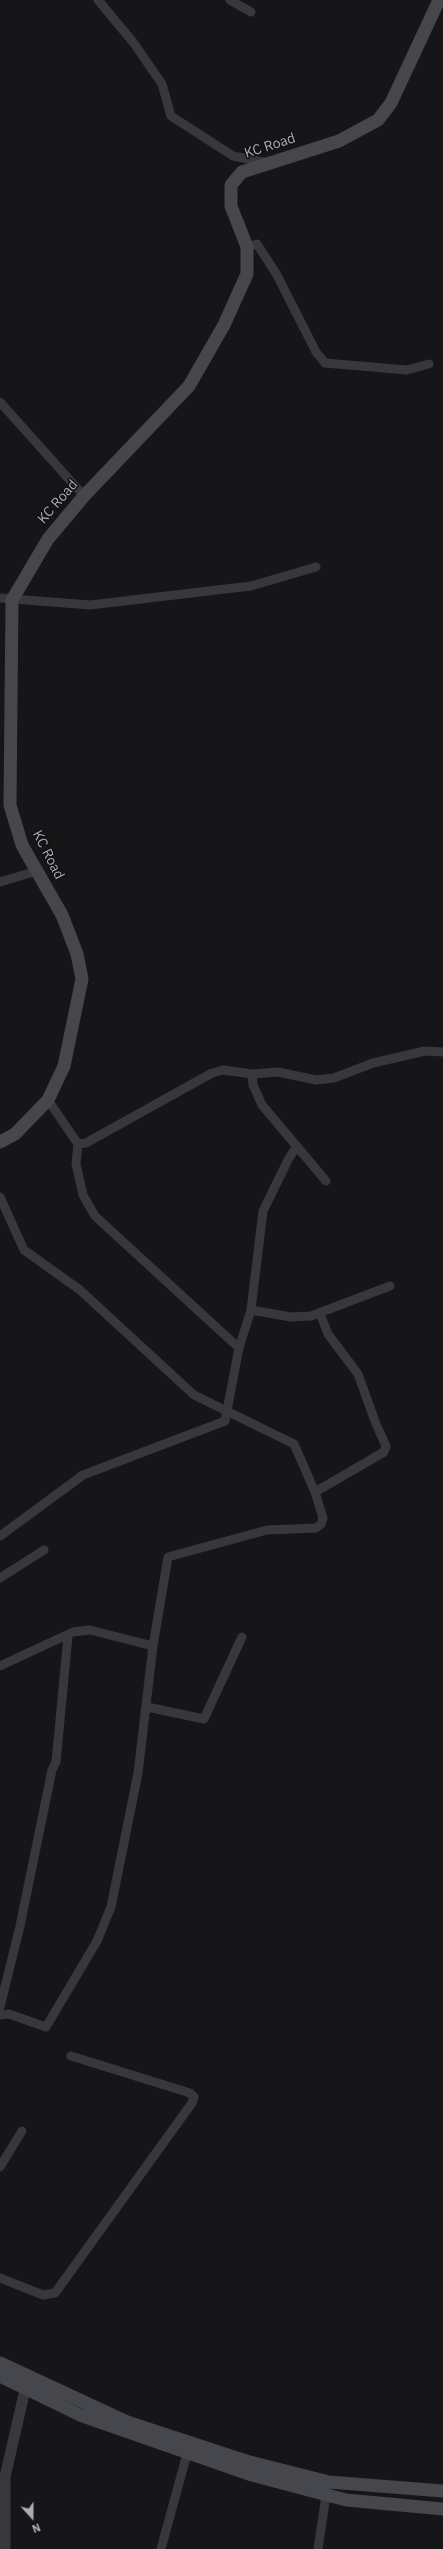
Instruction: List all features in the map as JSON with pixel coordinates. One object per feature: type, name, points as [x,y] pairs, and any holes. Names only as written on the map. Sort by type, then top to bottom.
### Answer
[{"type":"main road","name":"KC Road","points":[[0,1142],[15,1134],[48,1100],[64,1066],[82,979],[77,954],[62,915],[22,845],[10,804],[6,599],[48,539],[84,496],[189,386],[224,325],[247,274],[248,247],[231,206],[231,185],[242,172],[268,162],[339,141],[378,120],[391,104],[439,0]]},
{"type":"main road","points":[[0,2363],[26,2383],[80,2415],[187,2454],[326,2496],[443,2509]]},
{"type":"main road","points":[[0,2376],[26,2383],[172,2437],[246,2461],[329,2482],[443,2491]]},
{"type":"street","points":[[98,0],[133,42],[162,84],[171,116],[232,156],[268,162]]},
{"type":"street","points":[[230,0],[251,12]]},
{"type":"street","points":[[248,247],[257,244],[277,275],[316,352],[325,363],[408,370],[429,364]]},
{"type":"street","points":[[0,402],[84,496]]},
{"type":"street","points":[[6,599],[90,605],[251,586],[316,567]]},
{"type":"street","points":[[0,882],[38,871]]},
{"type":"street","points":[[78,1144],[86,1143],[212,1073],[223,1070],[252,1074],[278,1072],[316,1080],[334,1078],[373,1063],[425,1051],[443,1052]]},
{"type":"street","points":[[252,1074],[253,1085],[262,1105],[296,1148],[326,1181]]},
{"type":"street","points":[[48,1100],[78,1144],[76,1164],[83,1195],[95,1216],[239,1348]]},
{"type":"street","points":[[0,1536],[83,1475],[224,1421],[228,1412],[239,1348],[251,1310],[263,1210],[289,1158],[296,1148]]},
{"type":"street","points":[[0,1197],[24,1250],[80,1290],[194,1395],[294,1444],[315,1492],[323,1518],[321,1524],[316,1528],[267,1530],[168,1557],[153,1646],[138,1773],[111,1906],[97,1940],[46,2027],[9,2014],[0,2015]]},
{"type":"street","points":[[251,1310],[291,1317],[311,1316],[390,1286]]},
{"type":"street","points":[[315,1492],[384,1452],[386,1446],[376,1424],[358,1374],[328,1334],[320,1313]]},
{"type":"street","points":[[0,1578],[44,1550]]},
{"type":"street","points":[[0,1666],[68,1636],[73,1632],[90,1630],[153,1646]]},
{"type":"street","points":[[0,2007],[43,1823],[52,1770],[56,1762],[68,1636]]},
{"type":"street","points":[[147,1707],[204,1719],[242,1637]]},
{"type":"street","points":[[0,2278],[43,2295],[55,2293],[192,2103],[194,2097],[190,2093],[71,2056]]},
{"type":"street","points":[[0,2167],[22,2131]]},
{"type":"street","points":[[5,2549],[5,2476],[26,2383]]},
{"type":"street","points":[[161,2549],[187,2454]]},
{"type":"street","points":[[318,2549],[329,2482]]}]
